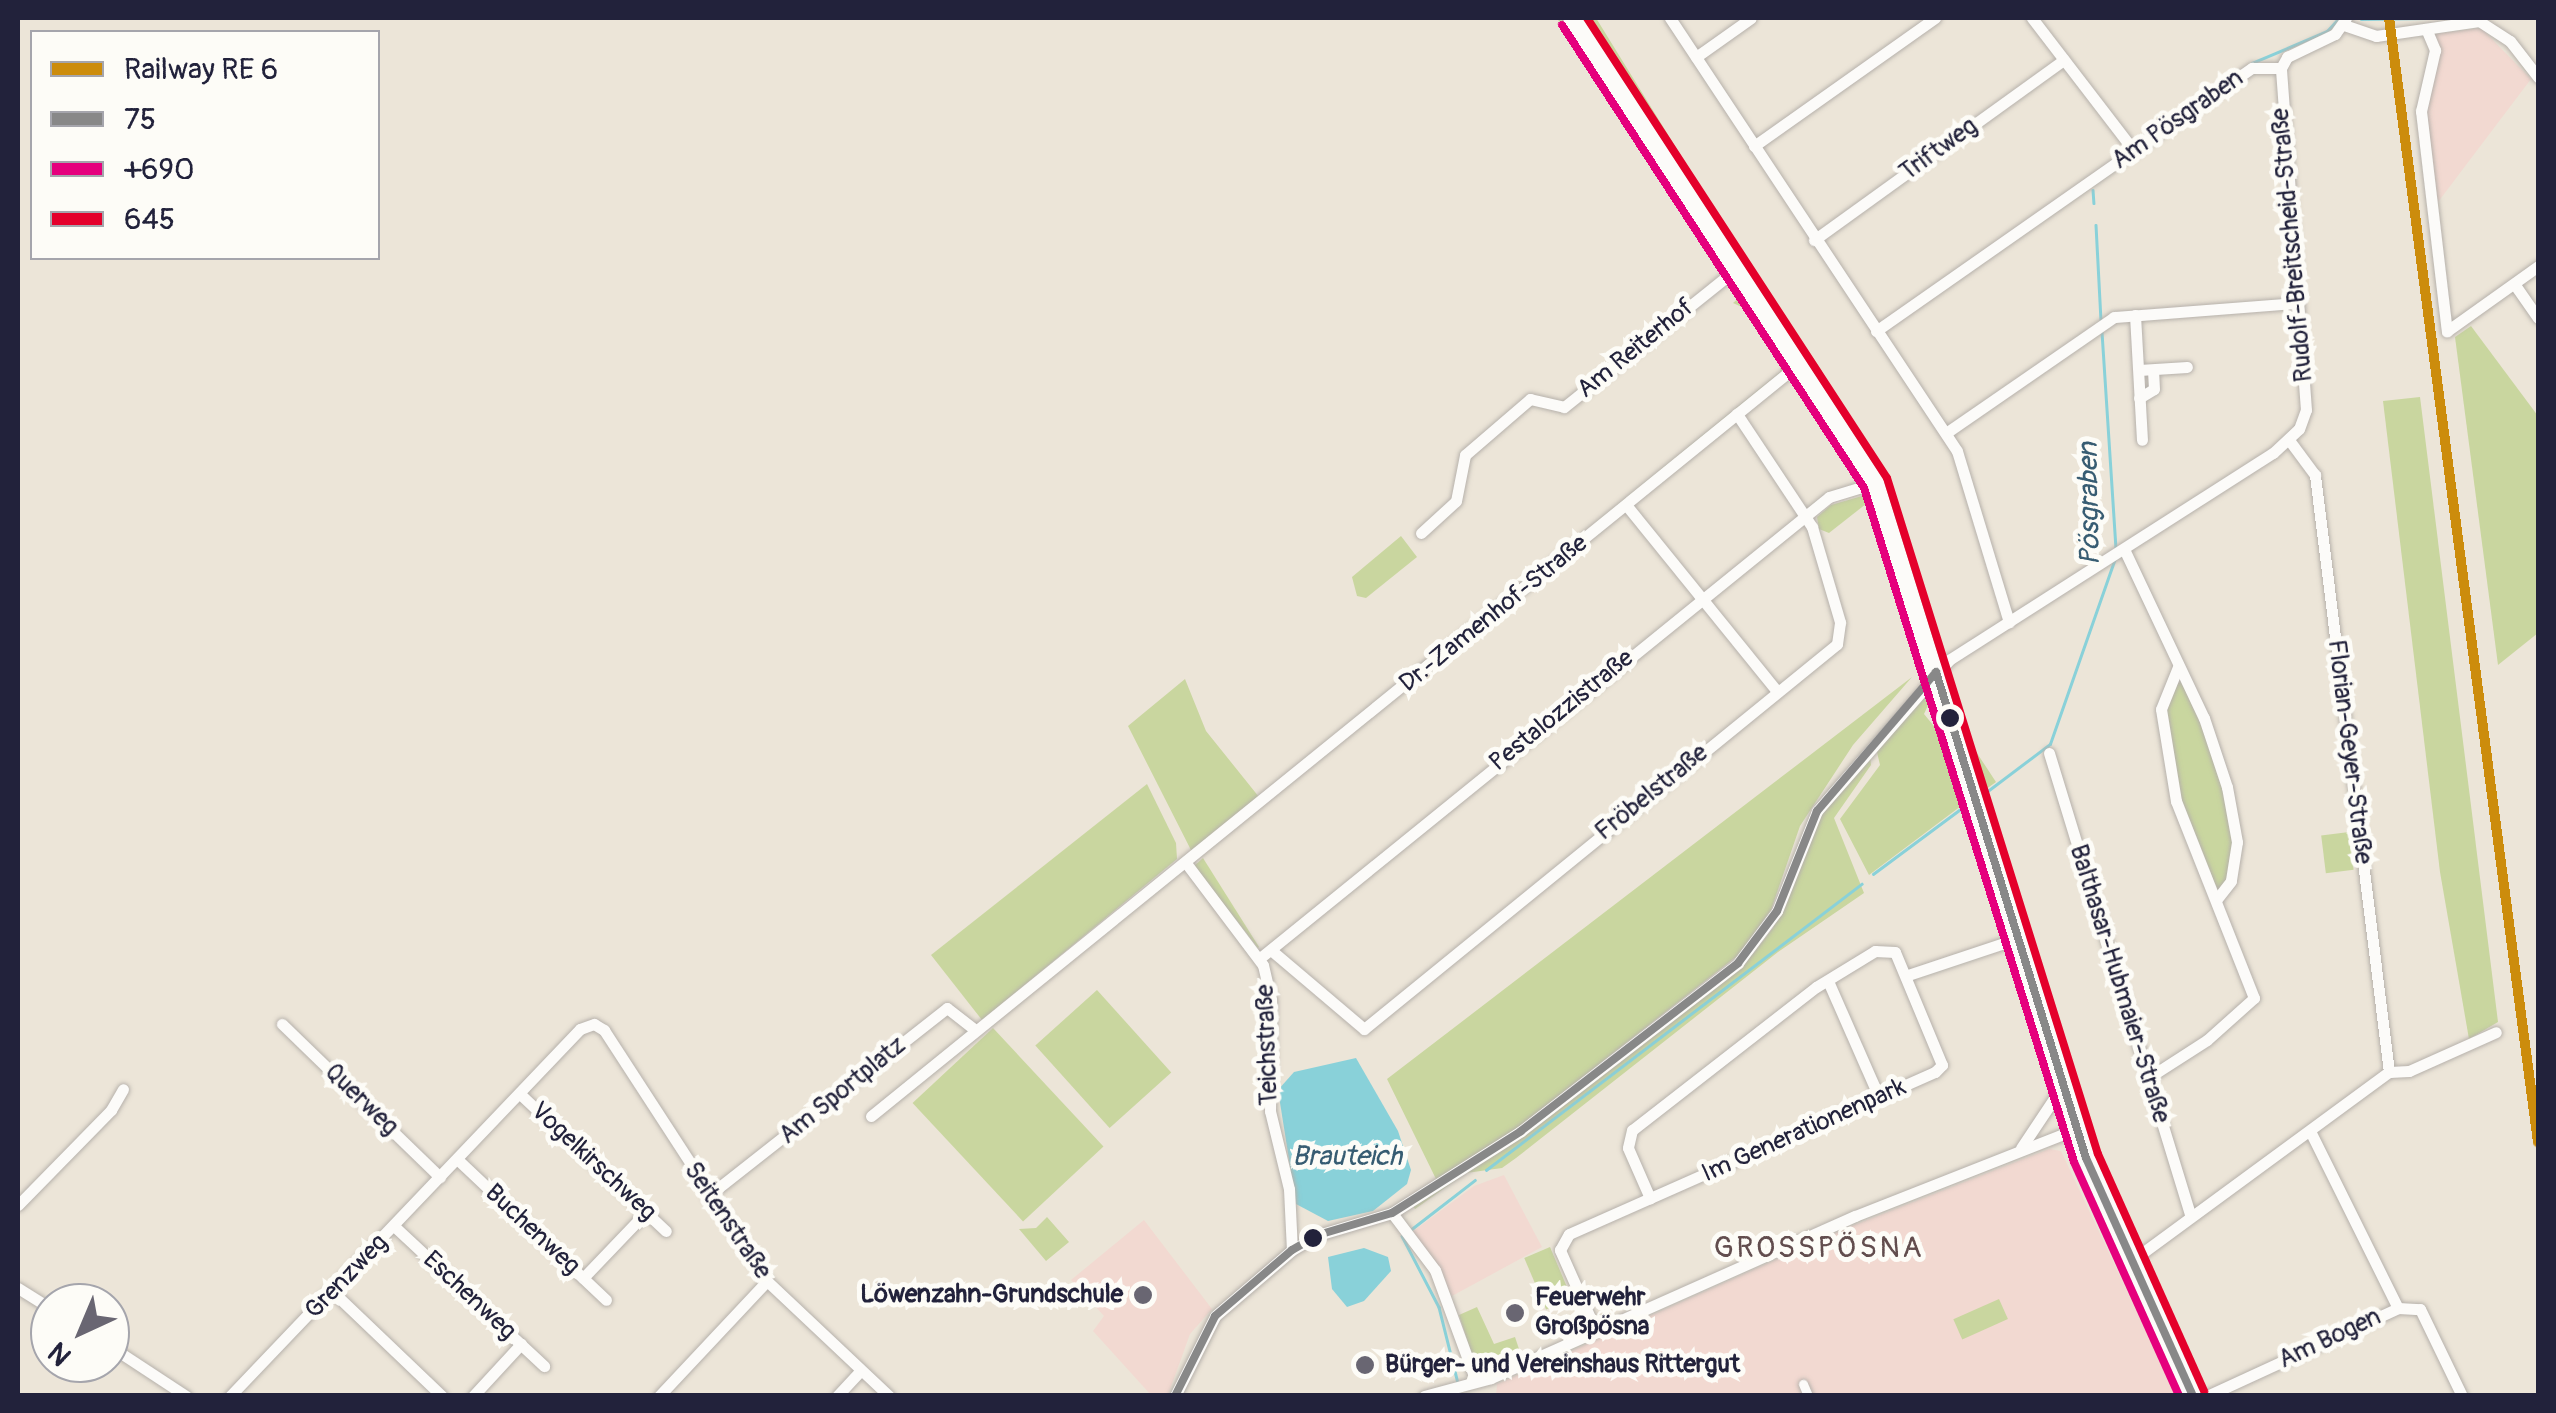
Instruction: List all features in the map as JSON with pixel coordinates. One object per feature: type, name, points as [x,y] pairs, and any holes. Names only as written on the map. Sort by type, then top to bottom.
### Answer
[{"type":"main road","points":[[1572,18],[1875,483],[2061,1088],[2130,1262],[2192,1396]]},
{"type":"street","points":[[1670,18],[1774,180],[1957,450],[2009,622]]},
{"type":"street","points":[[1696,57],[1750,18]]},
{"type":"street","points":[[2032,18],[2134,152]]},
{"type":"street","points":[[1754,146],[1930,19]]},
{"type":"street","points":[[2281,68],[2287,57],[2345,21],[2376,36],[2490,24],[2538,78]]},
{"type":"street","points":[[2428,31],[2435,50],[2421,110],[2448,331],[2538,266]]},
{"type":"street","name":"Triftweg","points":[[1814,240],[2064,60]]},
{"type":"street","name":"Am Pösgraben","points":[[1876,332],[2252,68],[2281,68]]},
{"type":"street","name":"Rudolf-Breitscheid-Straße","points":[[2281,68],[2306,410],[2289,440]]},
{"type":"street","name":"Am Reiterhof","points":[[1421,533],[1456,501],[1466,454],[1530,399],[1564,408],[1736,269]]},
{"type":"street","points":[[2515,285],[2538,318]]},
{"type":"street","points":[[1946,433],[2103,323],[2135,314],[2298,303]]},
{"type":"street","points":[[2135,314],[2142,440]]},
{"type":"street","name":"Dr.-Zamenhof-Straße","points":[[1186,862],[1800,363]]},
{"type":"street","points":[[2139,370],[2187,368]]},
{"type":"street","points":[[2139,398],[2154,389],[2153,370]]},
{"type":"street","name":"Fröbelstraße","points":[[1271,950],[1364,1028],[1777,691],[1840,634],[1806,516],[1737,414]]},
{"type":"street","points":[[1175,1396],[1215,1316],[1292,1250],[1318,1235],[1392,1214],[1521,1131],[1738,964],[1777,910],[1817,811],[1936,672],[2289,440]]},
{"type":"street","name":"Florian-Geyer-Straße","points":[[2289,440],[2315,475],[2389,1072]]},
{"type":"street","name":"Pestalozzistraße","points":[[1260,958],[1835,493],[1875,483]]},
{"type":"street","points":[[1626,506],[1777,691]]},
{"type":"street","points":[[2118,552],[2178,667],[2220,761],[2234,817],[2231,881],[2216,900]]},
{"type":"street","points":[[2148,1078],[2252,1003],[2252,987],[2176,800],[2162,736],[2164,694],[2178,667]]},
{"type":"street","name":"Balthasar-Hubmaier-Straße","points":[[2049,753],[2190,1216]]},
{"type":"street","name":"Teichstraße","points":[[1186,862],[1260,958],[1272,1000],[1270,1110],[1289,1189],[1292,1250]]},
{"type":"street","name":"Am Sportplatz","points":[[871,1116],[1186,862]]},
{"type":"street","points":[[1650,1198],[1626,1142],[1632,1130],[1828,980],[1882,948],[1895,952],[1908,975],[2016,939]]},
{"type":"street","name":"Im Generationenpark","points":[[1596,1330],[1561,1241],[1879,1097],[1942,1064],[1908,975]]},
{"type":"street","points":[[1828,980],[1879,1097]]},
{"type":"street","name":"Am Sportplatz","points":[[708,1196],[946,1008],[975,1030]]},
{"type":"street","name":"Querweg","points":[[282,1024],[440,1177]]},
{"type":"street","name":"Grenzweg","points":[[230,1396],[580,1029],[594,1024]]},
{"type":"street","name":"Seitenstraße","points":[[594,1024],[604,1030],[708,1196],[767,1281],[859,1372],[889,1396]]},
{"type":"street","points":[[2130,1262],[2312,1133],[2389,1072],[2409,1071],[2496,1032]]},
{"type":"street","points":[[2018,1151],[2061,1088]]},
{"type":"street","points":[[18,1204],[111,1110],[123,1089]]},
{"type":"street","name":"Vogelkirschweg","points":[[520,1094],[666,1231]]},
{"type":"street","points":[[1424,1396],[1463,1381],[1491,1378],[2018,1151],[2076,1130]]},
{"type":"street","name":"Am Bogen","points":[[2312,1133],[2398,1308]]},
{"type":"street","name":"Buchenweg","points":[[459,1157],[606,1300]]},
{"type":"street","points":[[583,1278],[646,1212]]},
{"type":"street","points":[[1392,1214],[1435,1270],[1463,1381]]},
{"type":"street","name":"Eschenweg","points":[[395,1227],[544,1366]]},
{"type":"street","points":[[659,1396],[767,1281]]},
{"type":"street","points":[[333,1292],[442,1396]]},
{"type":"street","name":"Am Bogen","points":[[2206,1396],[2398,1308],[2420,1309],[2462,1396]]},
{"type":"street","points":[[472,1396],[521,1344]]},
{"type":"street","points":[[130,1359],[186,1396]]},
{"type":"street","points":[[836,1396],[859,1372]]},
{"type":"street","points":[[1803,1384],[1808,1396]]},
{"type":"shaded area","points":[[2481,28],[2531,79],[2435,206],[2425,111],[2440,49],[2435,34]]},
{"type":"shaded area","points":[[2049,1149],[2061,1151],[2176,1395],[1496,1396],[1497,1384],[1849,1227]]},
{"type":"shaded area","points":[[1504,1175],[1542,1247],[1452,1296],[1412,1232],[1474,1186]]},
{"type":"shaded area","name":"Löwenzahn-Grundschule","points":[[1144,1220],[1212,1309],[1190,1334],[1168,1395],[1151,1395],[1093,1331],[1104,1316],[1071,1280]]},
{"type":"green space","points":[[1557,18],[1566,18],[1722,267],[1694,233]]},
{"type":"green space","points":[[1581,18],[1596,18],[1746,261],[1822,371],[1816,375]]},
{"type":"green space","points":[[1734,277],[1791,360],[1788,366],[1193,854],[1128,726],[1185,679],[1206,731],[1259,797],[1780,372],[1782,356],[1773,341],[1753,312],[1733,303],[1741,296],[1728,280]]},
{"type":"green space","points":[[2471,326],[2538,416],[2538,633],[2498,665],[2455,337]]},
{"type":"green space","points":[[2420,397],[2498,1022],[2469,1039],[2440,872],[2383,401]]},
{"type":"green space","points":[[1862,496],[1871,500],[1829,533],[1819,529],[1817,517],[1831,505]]},
{"type":"green space","points":[[1401,536],[1417,557],[1366,598],[1357,596],[1352,577]]},
{"type":"green space","points":[[1950,674],[1971,744],[1996,782],[1982,792]]},
{"type":"green space","points":[[1912,677],[1853,745],[1800,826],[1771,910],[1737,956],[1511,1133],[1436,1179],[1387,1079]]},
{"type":"green space","points":[[2182,682],[2217,762],[2234,842],[2226,884],[2217,890],[2180,800],[2164,712],[2169,686]]},
{"type":"green space","points":[[1920,697],[1930,701],[1924,714],[1951,747],[1944,750],[1961,806],[1869,875],[1840,819],[1880,765],[1876,748]]},
{"type":"green space","points":[[1870,755],[1871,765],[1834,818],[1864,893],[1778,952],[1502,1168],[1466,1173],[1415,1209],[1412,1205],[1511,1144],[1753,954],[1773,928],[1819,815]]},
{"type":"green space","points":[[1147,784],[1176,843],[1177,859],[982,1020],[931,955]]},
{"type":"green space","points":[[2349,832],[2354,870],[2326,873],[2321,835]]},
{"type":"green space","points":[[1203,858],[1259,947],[1258,948],[1194,866]]},
{"type":"green space","points":[[1097,990],[1171,1072],[1110,1128],[1035,1046]]},
{"type":"green space","points":[[993,1028],[1103,1146],[1023,1221],[913,1103]]},
{"type":"green space","points":[[1047,1217],[1069,1242],[1046,1261],[1019,1229],[1036,1228]]},
{"type":"green space","points":[[1550,1247],[1572,1299],[1546,1309],[1524,1258]]},
{"type":"green space","points":[[1999,1299],[2008,1319],[1962,1339],[1953,1319]]},
{"type":"green space","points":[[1477,1307],[1494,1344],[1515,1337],[1520,1352],[1530,1354],[1495,1369],[1476,1367],[1459,1315]]},
{"type":"water","name":"Brauteich","points":[[1356,1058],[1398,1131],[1411,1170],[1407,1184],[1373,1211],[1328,1221],[1296,1204],[1278,1090],[1294,1072]]},
{"type":"water","points":[[1364,1248],[1388,1257],[1391,1271],[1364,1301],[1347,1307],[1332,1289],[1328,1257]]},
{"type":"waterway","name":"Pösgraben","points":[[2361,19],[2428,18]]},
{"type":"waterway","name":"Pösgraben","points":[[2252,63],[2327,31],[2338,19]]},
{"type":"waterway","name":"Pösgraben","points":[[2093,190],[2094,203]]},
{"type":"waterway","name":"Pösgraben","points":[[2096,225],[2101,319]]},
{"type":"waterway","name":"Pösgraben","points":[[2102,332],[2116,548]]},
{"type":"waterway","name":"Pösgraben","points":[[1981,796],[2050,744],[2116,556]]},
{"type":"waterway","name":"Pösgraben","points":[[1873,874],[1966,805]]},
{"type":"waterway","name":"Pösgraben","points":[[1486,1170],[1861,884]]},
{"type":"waterway","name":"Pösgraben","points":[[1409,1231],[1475,1180]]},
{"type":"waterway","name":"Pösgraben","points":[[1402,1236],[1439,1307],[1458,1383]]},
{"type":"transit line","name":"645","points":[[1587,18],[1887,478],[2098,1154],[2204,1391]]},
{"type":"transit line","points":[[2389,18],[2538,1142]]},
{"type":"transit line","name":"+690","points":[[1562,25],[1864,488],[2074,1162],[2179,1396]]},
{"type":"transit line","name":"75","points":[[1936,672],[2086,1158],[2193,1396]]},
{"type":"transit line","name":"75","points":[[1175,1396],[1215,1316],[1292,1250],[1318,1235],[1392,1213],[1521,1131],[1738,963],[1777,911],[1817,811],[1936,672]]},
{"type":"place","name":"Löwenzahn-Grundschule","points":[[1143,1295]]},
{"type":"place","name":"Feuerwehr Großpösna","points":[[1515,1313]]},
{"type":"place","name":"Bürger- und Vereinshaus Rittergut","points":[[1365,1365]]},
{"type":"district","name":"GROSSPÖSNA","points":[[1819,1248]]}]
